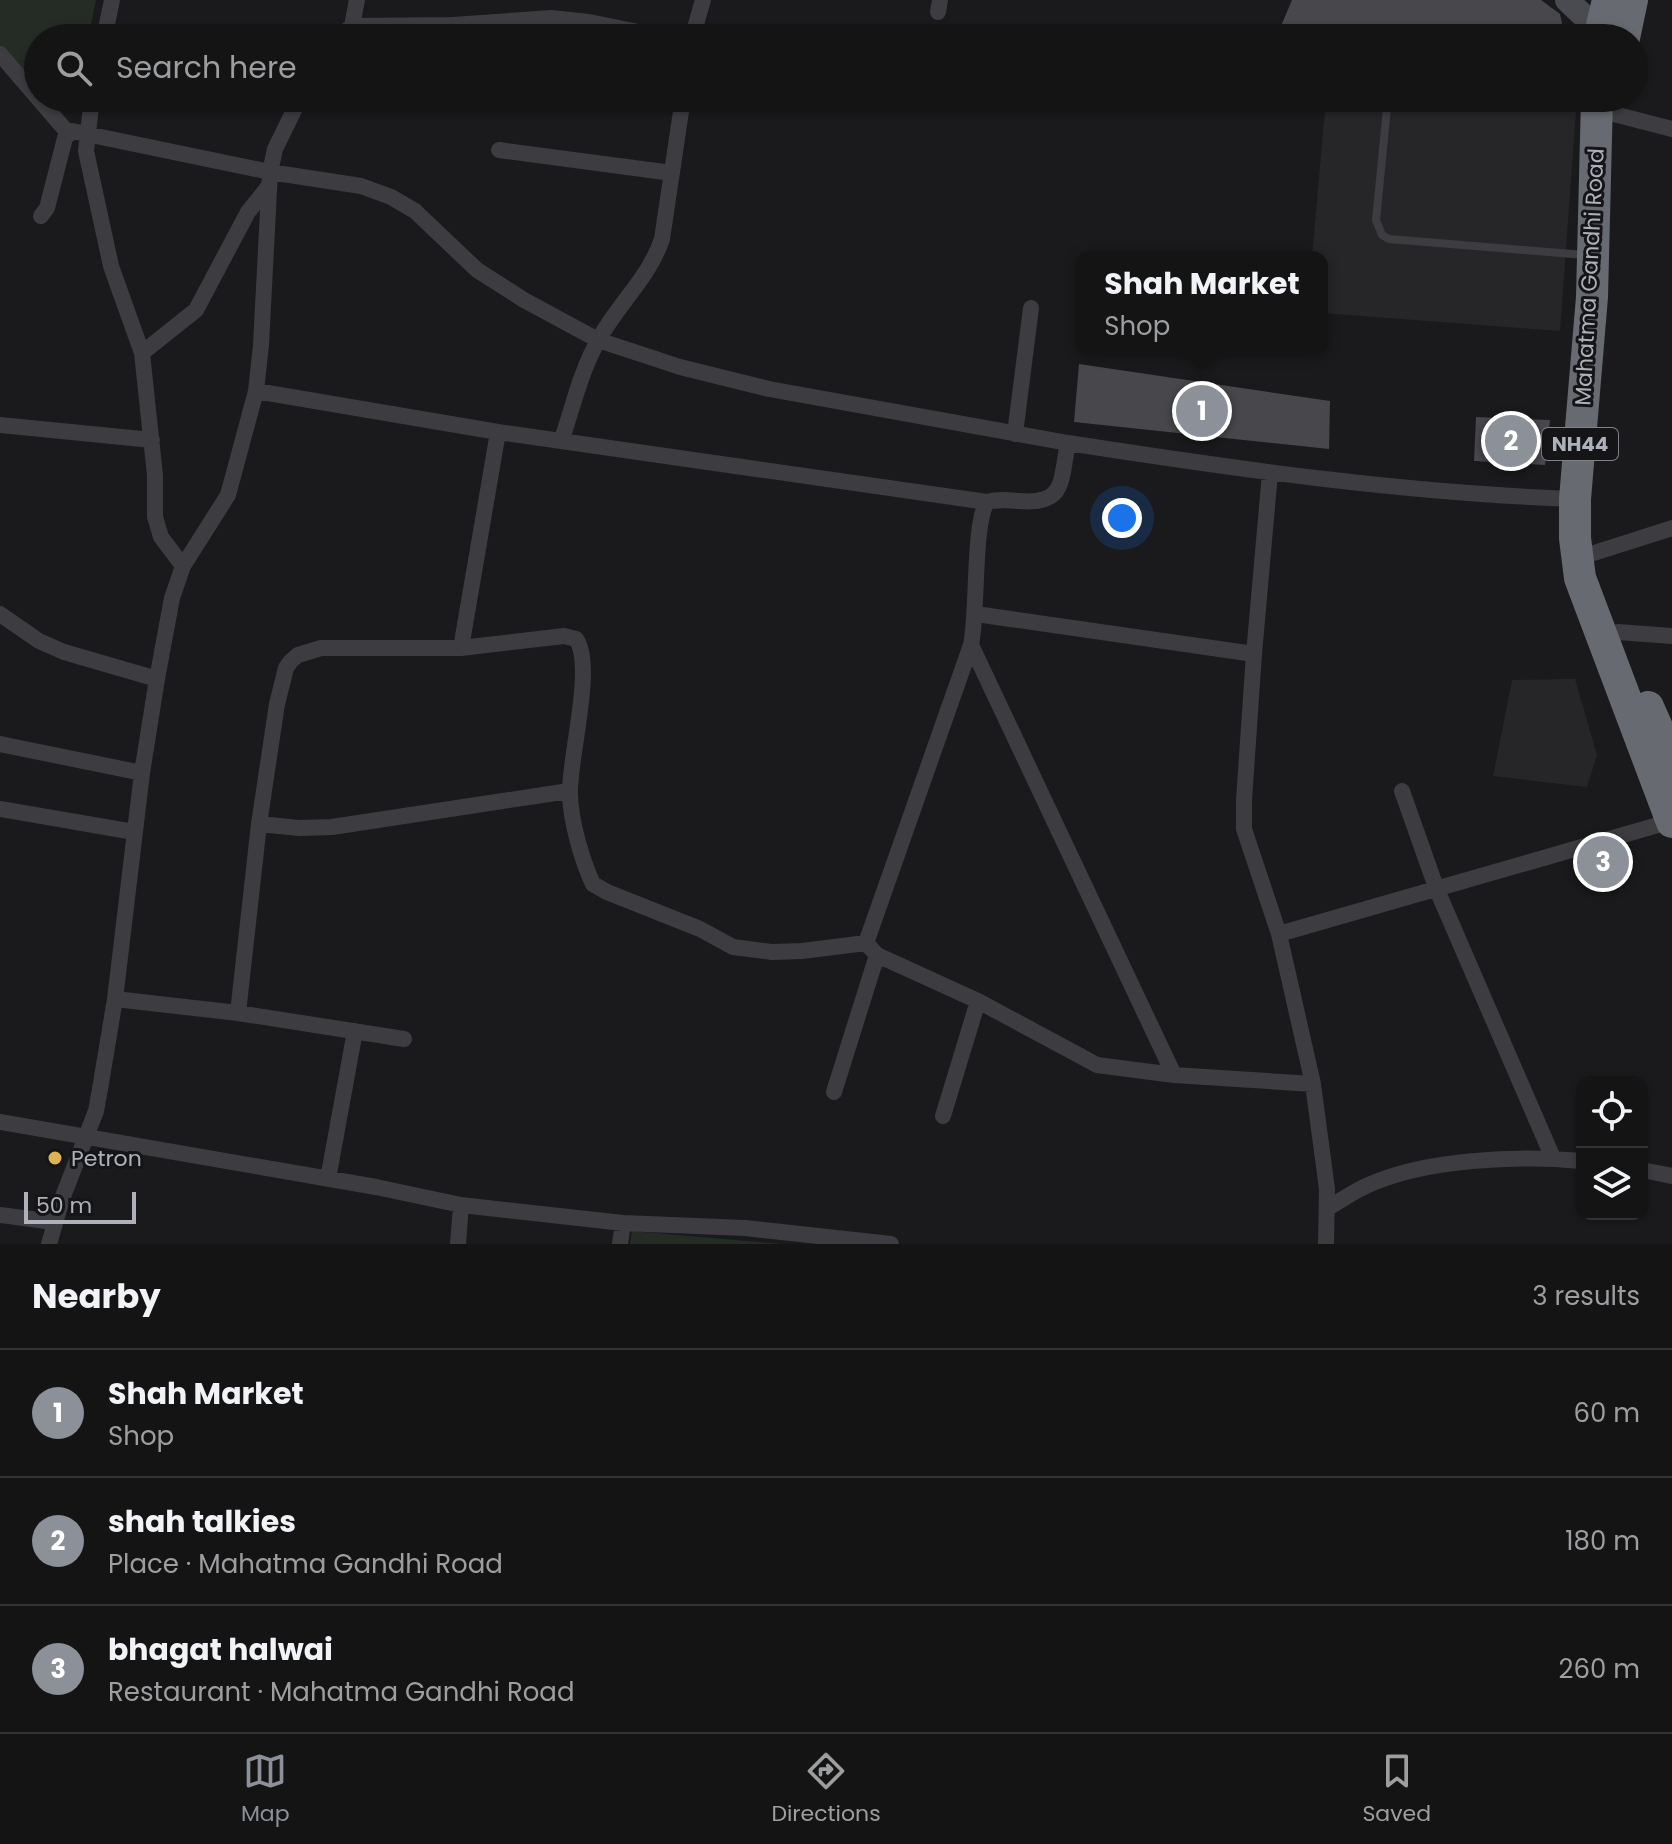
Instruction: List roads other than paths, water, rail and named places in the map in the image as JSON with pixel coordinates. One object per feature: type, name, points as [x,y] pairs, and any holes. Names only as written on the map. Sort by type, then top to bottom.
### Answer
[{"type":"highway","points":[[1607,24],[1625,0]]},
{"type":"highway","points":[[1624,24],[1625,0]]},
{"type":"highway","name":"Mahatma Gandhi Road","points":[[1608,112],[1575,499],[1575,538],[1580,578],[1672,822]]},
{"type":"highway","name":"Mahatma Gandhi Road","points":[[1609,112],[1614,201],[1592,500],[1594,553],[1602,588],[1618,632],[1672,759]]},
{"type":"main road","points":[[1567,0],[1590,24]]},
{"type":"street","points":[[107,24],[112,0]]},
{"type":"street","points":[[352,24],[357,0]]},
{"type":"street","points":[[696,24],[703,0]]},
{"type":"street","points":[[467,24],[551,18],[599,24]]},
{"type":"street","points":[[0,54],[24,82]]},
{"type":"street","points":[[50,112],[68,133]]},
{"type":"street","points":[[90,112],[86,132],[87,160],[102,234],[142,353],[152,440],[157,527],[183,566]]},
{"type":"street","points":[[49,1244],[54,1222],[96,1111],[115,999],[142,773],[172,598],[183,566],[228,495],[256,391],[269,180],[275,149],[293,112]]},
{"type":"street","points":[[562,439],[598,340],[658,251],[681,112]]},
{"type":"street","points":[[1631,112],[1672,129]]},
{"type":"street","points":[[68,133],[86,132],[269,180],[361,186],[391,197],[415,211],[465,260],[495,282],[598,340],[734,382],[1068,443],[1270,473],[1401,488],[1575,499]]},
{"type":"street","points":[[41,216],[47,208],[68,133]]},
{"type":"street","points":[[499,150],[672,173]]},
{"type":"street","points":[[142,353],[196,310],[248,212],[269,180]]},
{"type":"street","points":[[1015,434],[1031,308]]},
{"type":"street","points":[[256,391],[498,432],[987,502],[996,499],[1036,503],[1048,500],[1057,492],[1068,443]]},
{"type":"street","points":[[0,425],[152,440]]},
{"type":"street","points":[[461,648],[498,432]]},
{"type":"street","points":[[1270,473],[1254,654],[1244,829],[1279,934],[1313,1084],[1328,1208],[1326,1244]]},
{"type":"street","points":[[834,1092],[871,949],[971,645],[976,614],[980,522],[987,502]]},
{"type":"street","points":[[1594,553],[1672,528]]},
{"type":"street","points":[[0,614],[39,641],[64,652],[157,679]]},
{"type":"street","points":[[976,614],[1254,654]]},
{"type":"street","points":[[1618,632],[1672,636]]},
{"type":"street","points":[[238,1013],[259,824],[277,704],[286,668],[291,661],[298,655],[321,648],[461,648],[564,636],[576,639],[581,648],[582,685],[569,791],[571,809],[591,880],[598,888],[700,929],[733,947],[772,952],[871,949],[978,1001],[1088,1061],[1112,1068],[1313,1084]]},
{"type":"street","points":[[971,645],[1174,1075]]},
{"type":"street","points":[[0,744],[142,773]]},
{"type":"street","points":[[259,824],[332,827],[569,791]]},
{"type":"street","points":[[1402,791],[1437,890],[1553,1158]]},
{"type":"street","points":[[0,809],[134,832]]},
{"type":"street","points":[[1279,934],[1672,822]]},
{"type":"street","points":[[115,999],[238,1013],[404,1039]]},
{"type":"street","points":[[943,1116],[978,1001]]},
{"type":"street","points":[[328,1179],[355,1031]]},
{"type":"street","points":[[0,1122],[461,1205],[623,1223],[745,1228],[891,1244]]},
{"type":"street","points":[[1328,1208],[1365,1186],[1400,1174],[1456,1163],[1553,1158],[1576,1160]]},
{"type":"street","points":[[1648,1171],[1672,1176]]},
{"type":"street","points":[[458,1244],[461,1205]]},
{"type":"street","points":[[0,1215],[54,1222]]},
{"type":"street","points":[[620,1244],[623,1223]]},
{"type":"lane","points":[[1387,112],[1376,220],[1382,235],[1389,239],[1594,256]]},
{"type":"place","name":"Shah Market","points":[[1202,411]]},
{"type":"place","name":"shah talkies","points":[[1511,441]]},
{"type":"place","name":"bhagat halwai","points":[[1603,862]]},
{"type":"place","name":"Petron","points":[[55,1158]]}]
